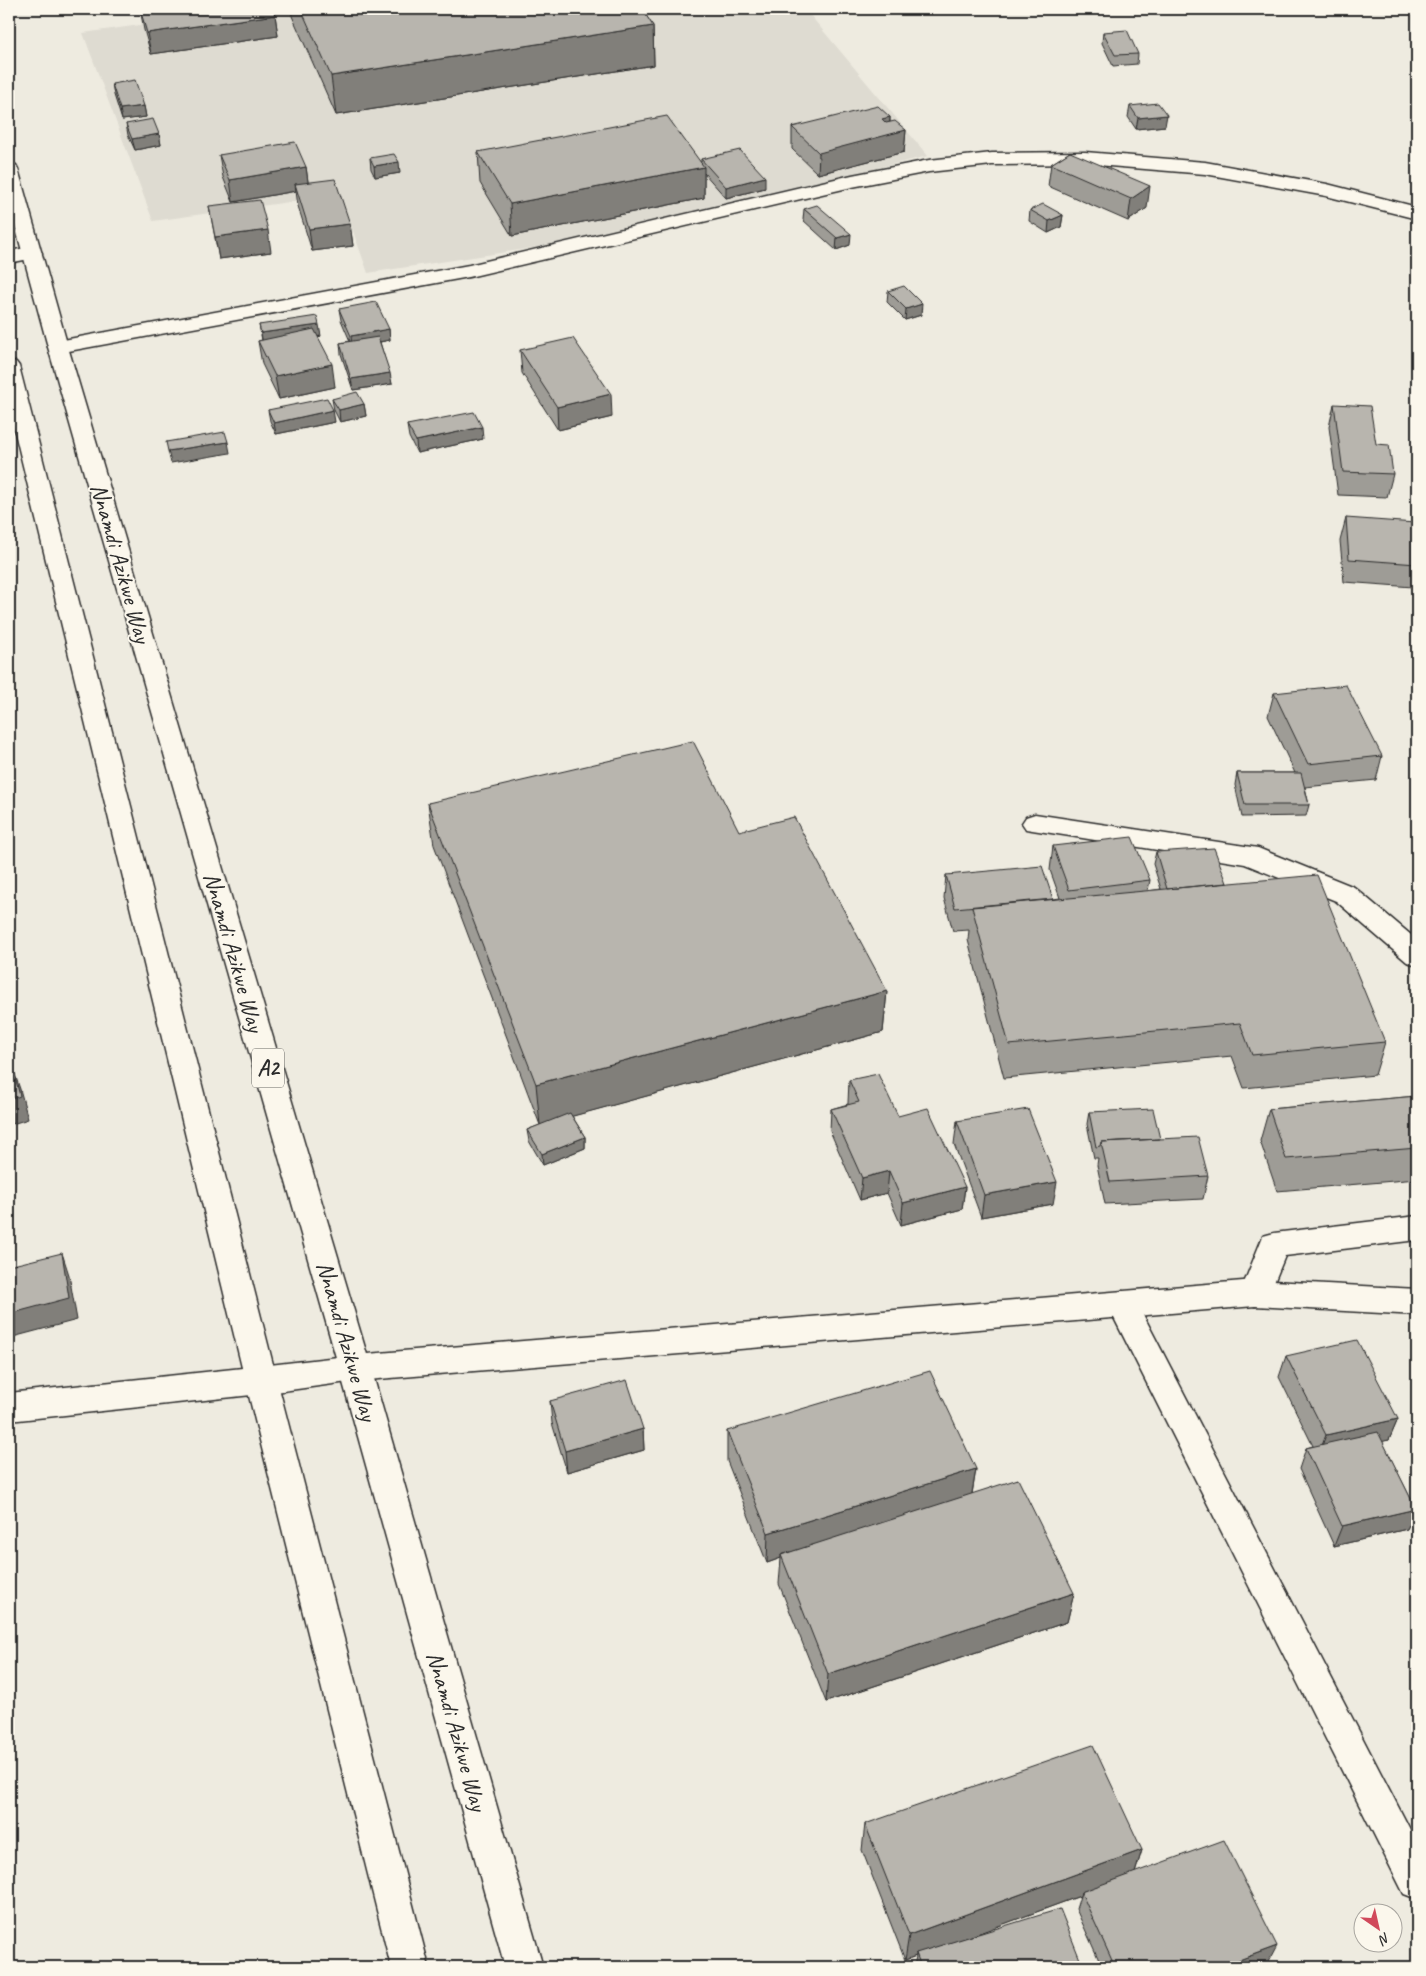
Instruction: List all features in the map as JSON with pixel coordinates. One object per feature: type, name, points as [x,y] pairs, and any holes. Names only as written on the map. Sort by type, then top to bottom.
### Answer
[{"type":"main road","points":[[58,347],[469,271],[852,181],[929,166],[992,159],[1086,158],[1204,168],[1326,190],[1417,213]]},
{"type":"main road","name":"Nnamdi Azikwe Way","points":[[9,169],[21,255],[58,347],[355,1368],[524,1967]]},
{"type":"main road","points":[[9,366],[261,1380],[410,1967]]},
{"type":"main road","points":[[1035,823],[1249,855],[1345,894],[1417,955]]},
{"type":"main road","points":[[1255,1293],[1274,1246],[1417,1228]]},
{"type":"main road","points":[[9,1407],[355,1368],[1255,1293],[1417,1302]]},
{"type":"main road","points":[[1122,1304],[1417,1881]]},
{"type":"shaded area","points":[[255,9],[805,9],[928,156],[572,242],[368,273],[340,195],[153,221],[83,33]]},
{"type":"building","points":[[140,9],[273,9],[275,15],[147,33]]},
{"type":"building","points":[[301,9],[642,9],[653,26],[331,76]]},
{"type":"building","points":[[1127,30],[1138,54],[1115,55],[1103,32]]},
{"type":"building","points":[[135,80],[144,106],[120,109],[112,84]]},
{"type":"building","points":[[1158,103],[1167,115],[1138,118],[1130,106]]},
{"type":"building","points":[[878,106],[890,117],[882,119],[886,123],[895,121],[906,130],[819,153],[792,127]]},
{"type":"building","points":[[667,116],[704,167],[510,204],[478,152]]},
{"type":"building","points":[[153,119],[159,134],[132,139],[126,124]]},
{"type":"building","points":[[295,142],[306,167],[230,180],[219,155]]},
{"type":"building","points":[[740,150],[765,177],[726,187],[701,159]]},
{"type":"building","points":[[1070,152],[1150,186],[1131,199],[1051,164]]},
{"type":"building","points":[[394,154],[399,162],[374,166],[370,158]]},
{"type":"building","points":[[335,179],[350,224],[309,229],[295,184]]},
{"type":"building","points":[[260,200],[268,230],[215,237],[209,206]]},
{"type":"building","points":[[1043,204],[1063,215],[1049,221],[1030,210]]},
{"type":"building","points":[[817,205],[851,234],[837,238],[804,209]]},
{"type":"building","points":[[904,286],[922,304],[906,309],[888,291]]},
{"type":"building","points":[[376,302],[389,329],[351,336],[339,309]]},
{"type":"building","points":[[317,316],[319,325],[261,333],[259,325]]},
{"type":"building","points":[[314,329],[332,364],[275,376],[258,341]]},
{"type":"building","points":[[378,337],[390,373],[351,379],[340,343]]},
{"type":"building","points":[[573,338],[611,394],[557,407],[520,350]]},
{"type":"building","points":[[357,392],[364,404],[339,410],[332,399]]},
{"type":"building","points":[[327,398],[333,410],[274,423],[268,410]]},
{"type":"building","points":[[1334,404],[1370,406],[1376,444],[1389,445],[1393,474],[1343,472]]},
{"type":"building","points":[[474,412],[482,427],[416,441],[407,425]]},
{"type":"building","points":[[225,432],[228,442],[168,451],[166,442]]},
{"type":"building","points":[[1346,518],[1415,523],[1417,564],[1349,559]]},
{"type":"building","points":[[1346,685],[1382,756],[1308,764],[1274,693]]},
{"type":"building","points":[[693,741],[739,831],[794,817],[887,991],[536,1084],[428,803]]},
{"type":"building","points":[[1237,773],[1301,773],[1309,805],[1245,805]]},
{"type":"building","points":[[1132,837],[1150,880],[1069,890],[1053,846]]},
{"type":"building","points":[[1214,848],[1227,883],[1167,889],[1156,852]]},
{"type":"building","points":[[1042,866],[1053,899],[955,908],[946,875]]},
{"type":"building","points":[[1317,875],[1385,1042],[1252,1055],[1240,1023],[1009,1045],[972,907]]},
{"type":"building","points":[[12,1066],[20,1096],[9,1100],[9,1067]]},
{"type":"building","points":[[878,1074],[898,1116],[928,1108],[965,1187],[903,1203],[889,1171],[862,1178],[831,1109],[859,1102],[849,1080]]},
{"type":"building","points":[[1417,1096],[1417,1148],[1286,1159],[1269,1109]]},
{"type":"building","points":[[1028,1109],[1057,1182],[984,1195],[957,1121]]},
{"type":"building","points":[[1153,1109],[1160,1139],[1101,1142],[1100,1146],[1096,1147],[1089,1112]]},
{"type":"building","points":[[570,1113],[585,1137],[542,1154],[527,1130]]},
{"type":"building","points":[[1198,1137],[1208,1176],[1110,1182],[1101,1142]]},
{"type":"building","points":[[62,1253],[69,1298],[9,1314],[9,1266]]},
{"type":"building","points":[[1357,1340],[1398,1419],[1326,1435],[1286,1356]]},
{"type":"building","points":[[930,1371],[976,1469],[768,1533],[727,1431]]},
{"type":"building","points":[[627,1380],[643,1429],[565,1451],[550,1401]]},
{"type":"building","points":[[1378,1432],[1416,1509],[1342,1526],[1306,1448]]},
{"type":"building","points":[[1018,1479],[1074,1593],[828,1674],[781,1555]]},
{"type":"building","points":[[1093,1745],[1142,1850],[909,1935],[865,1824]]},
{"type":"building","points":[[1224,1840],[1277,1946],[1220,1967],[1115,1967],[1081,1892]]},
{"type":"building","points":[[1060,1909],[1083,1967],[921,1967],[916,1953]]}]
